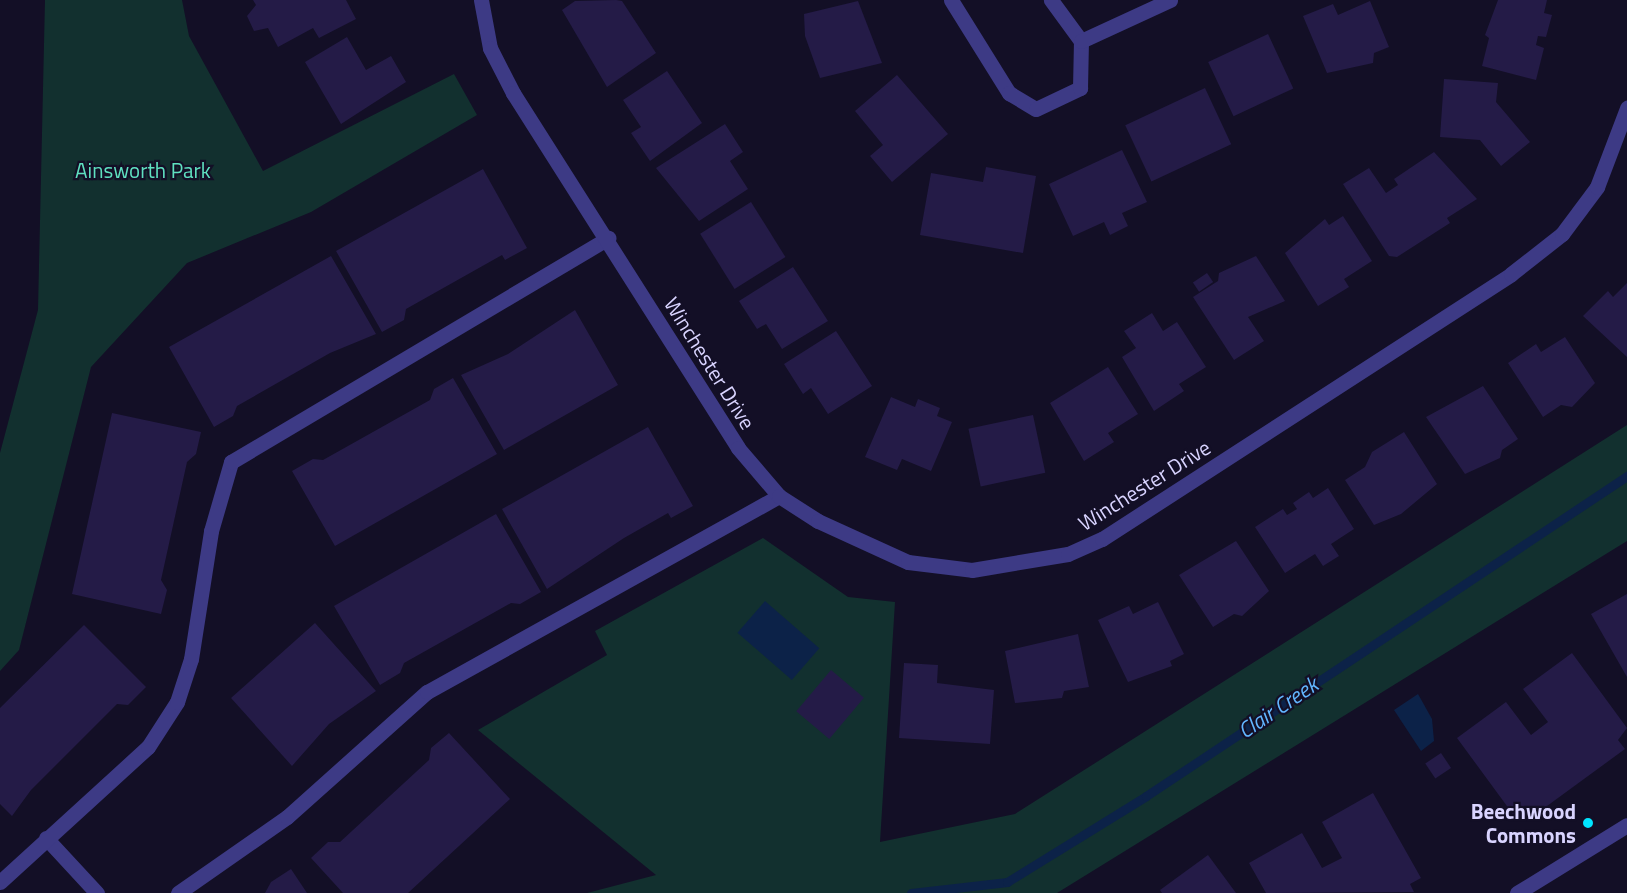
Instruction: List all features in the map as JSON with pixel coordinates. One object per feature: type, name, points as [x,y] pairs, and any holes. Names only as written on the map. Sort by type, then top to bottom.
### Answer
[{"type":"street","name":"Winchester Drive","points":[[481,0],[490,48],[513,93],[609,238],[738,448],[779,496],[818,521],[908,562],[972,570],[1068,554],[1102,538],[1511,274],[1562,234],[1597,187],[1627,108]]},
{"type":"street","points":[[951,0],[1009,93],[1036,110],[1080,88],[1081,41],[1051,0]]},
{"type":"street","points":[[1081,41],[1170,0]]},
{"type":"street","points":[[0,882],[148,747],[177,702],[191,659],[211,531],[231,462],[609,238]]},
{"type":"street","points":[[178,893],[287,817],[427,692],[779,496]]},
{"type":"street","points":[[1517,893],[1627,825]]},
{"type":"street","points":[[46,838],[97,893]]},
{"type":"green space","name":"Ainsworth Park","points":[[45,0],[182,0],[189,36],[263,171],[454,74],[477,115],[311,212],[187,263],[91,367],[19,650],[0,671],[0,453],[38,310]]},
{"type":"green space","points":[[1627,425],[1627,541],[1057,893],[587,893],[656,875],[478,730],[607,655],[595,631],[763,538],[848,597],[895,602],[880,842],[1015,814]]},
{"type":"water","points":[[765,601],[819,648],[792,680],[737,633]]},
{"type":"water","points":[[1418,694],[1432,719],[1434,741],[1421,751],[1394,710]]},
{"type":"building","points":[[253,0],[346,0],[356,19],[319,38],[313,28],[278,47],[268,28],[254,31],[247,16],[256,5]]},
{"type":"building","points":[[1498,0],[1547,0],[1544,13],[1552,15],[1546,37],[1538,36],[1536,45],[1544,48],[1536,80],[1482,66],[1489,38],[1485,35]]},
{"type":"building","points":[[575,1],[622,1],[656,53],[607,87],[562,10]]},
{"type":"building","points":[[858,1],[882,63],[820,78],[805,36],[804,14]]},
{"type":"building","points":[[1370,1],[1389,47],[1374,53],[1373,63],[1327,73],[1303,16],[1333,4],[1338,15]]},
{"type":"building","points":[[1268,34],[1293,88],[1234,116],[1208,62]]},
{"type":"building","points":[[347,37],[366,70],[391,56],[406,82],[341,124],[305,62]]},
{"type":"building","points":[[667,71],[702,123],[650,161],[631,133],[641,127],[623,100]]},
{"type":"building","points":[[897,75],[948,134],[892,182],[870,156],[883,145],[855,111]]},
{"type":"building","points":[[1444,79],[1498,83],[1496,102],[1530,142],[1501,166],[1480,140],[1440,137]]},
{"type":"building","points":[[1205,88],[1231,144],[1151,181],[1125,125]]},
{"type":"building","points":[[725,124],[743,152],[730,161],[748,189],[699,221],[656,168]]},
{"type":"building","points":[[1122,150],[1147,202],[1122,213],[1128,226],[1110,235],[1104,222],[1073,236],[1049,184]]},
{"type":"building","points":[[1434,152],[1477,199],[1447,218],[1450,223],[1397,257],[1389,256],[1343,184],[1369,168],[1386,193],[1398,185],[1394,179]]},
{"type":"building","points":[[986,167],[1036,176],[1023,253],[920,235],[931,173],[983,182]]},
{"type":"building","points":[[483,169],[527,248],[505,260],[502,255],[406,309],[404,320],[382,332],[336,251]]},
{"type":"building","points":[[751,202],[785,257],[735,289],[700,234]]},
{"type":"building","points":[[1343,216],[1372,261],[1344,279],[1349,287],[1318,306],[1285,253],[1325,219],[1329,225]]},
{"type":"building","points":[[331,256],[376,334],[330,353],[237,406],[233,416],[214,427],[169,347]]},
{"type":"building","points":[[1256,256],[1285,301],[1248,317],[1264,341],[1234,360],[1193,297],[1218,281],[1219,273]]},
{"type":"building","points":[[793,267],[828,321],[782,349],[766,324],[757,329],[739,301]]},
{"type":"building","points":[[1207,273],[1213,282],[1199,292],[1193,283]]},
{"type":"building","points":[[1627,283],[1627,357],[1583,316],[1608,291],[1613,297]]},
{"type":"building","points":[[575,310],[618,385],[504,450],[461,375],[508,354]]},
{"type":"building","points":[[1152,313],[1163,331],[1177,322],[1206,367],[1179,384],[1184,391],[1154,411],[1122,357],[1136,348],[1124,331]]},
{"type":"building","points":[[836,331],[872,386],[828,414],[811,388],[803,394],[784,364]]},
{"type":"building","points":[[1565,337],[1595,383],[1572,407],[1561,405],[1543,417],[1508,363],[1536,344],[1541,352]]},
{"type":"building","points":[[1108,367],[1138,414],[1108,433],[1114,442],[1084,461],[1050,403]]},
{"type":"building","points":[[453,378],[497,454],[335,546],[292,471],[313,459],[323,460],[430,400],[434,389]]},
{"type":"building","points":[[1483,386],[1518,439],[1502,450],[1500,458],[1465,474],[1426,417]]},
{"type":"building","points":[[891,397],[915,407],[918,399],[940,408],[937,416],[952,422],[931,471],[902,459],[897,470],[865,457]]},
{"type":"building","points":[[112,413],[201,432],[196,454],[187,462],[161,580],[167,590],[161,614],[72,594]]},
{"type":"building","points":[[1033,415],[1045,473],[981,486],[968,429]]},
{"type":"building","points":[[648,427],[693,506],[671,518],[668,513],[624,538],[547,589],[502,509]]},
{"type":"building","points":[[1404,432],[1437,484],[1401,514],[1374,525],[1345,480],[1365,467],[1372,452]]},
{"type":"building","points":[[1328,488],[1354,529],[1331,544],[1339,556],[1323,566],[1315,554],[1285,573],[1255,527],[1283,509],[1287,515],[1297,509],[1293,503],[1309,492],[1313,498]]},
{"type":"building","points":[[496,514],[541,592],[520,604],[511,603],[404,663],[400,673],[380,685],[334,606]]},
{"type":"building","points":[[1236,541],[1269,591],[1242,616],[1234,614],[1213,627],[1179,575]]},
{"type":"building","points":[[1627,594],[1627,677],[1591,614]]},
{"type":"building","points":[[1158,602],[1184,654],[1170,661],[1172,666],[1128,682],[1098,620],[1129,606],[1133,614]]},
{"type":"building","points":[[315,623],[376,691],[329,724],[292,766],[231,698]]},
{"type":"building","points":[[84,625],[146,687],[128,705],[117,704],[31,790],[12,816],[0,804],[0,708]]},
{"type":"building","points":[[1078,634],[1089,687],[1064,691],[1062,698],[1015,703],[1005,651]]},
{"type":"building","points":[[1572,653],[1627,728],[1618,740],[1625,749],[1532,817],[1526,809],[1515,817],[1457,738],[1506,702],[1531,735],[1548,722],[1523,689]]},
{"type":"building","points":[[904,663],[938,665],[937,683],[994,690],[990,744],[899,738]]},
{"type":"building","points":[[831,670],[864,698],[829,739],[796,711]]},
{"type":"building","points":[[449,733],[510,799],[408,893],[343,893],[311,858],[328,842],[340,842],[429,760],[431,748]]},
{"type":"building","points":[[1441,753],[1451,768],[1435,779],[1425,764]]},
{"type":"building","points":[[1373,793],[1421,878],[1410,884],[1414,892],[1266,893],[1249,863],[1302,833],[1322,868],[1342,858],[1322,822]]},
{"type":"building","points":[[1208,855],[1236,893],[1162,893],[1160,890]]},
{"type":"building","points":[[291,869],[307,893],[265,893],[271,882]]},
{"type":"waterway","name":"Clair Creek","points":[[911,893],[1007,882],[1146,796],[1627,476]]},
{"type":"place","name":"Beechwood Commons","points":[[1588,823]]}]
